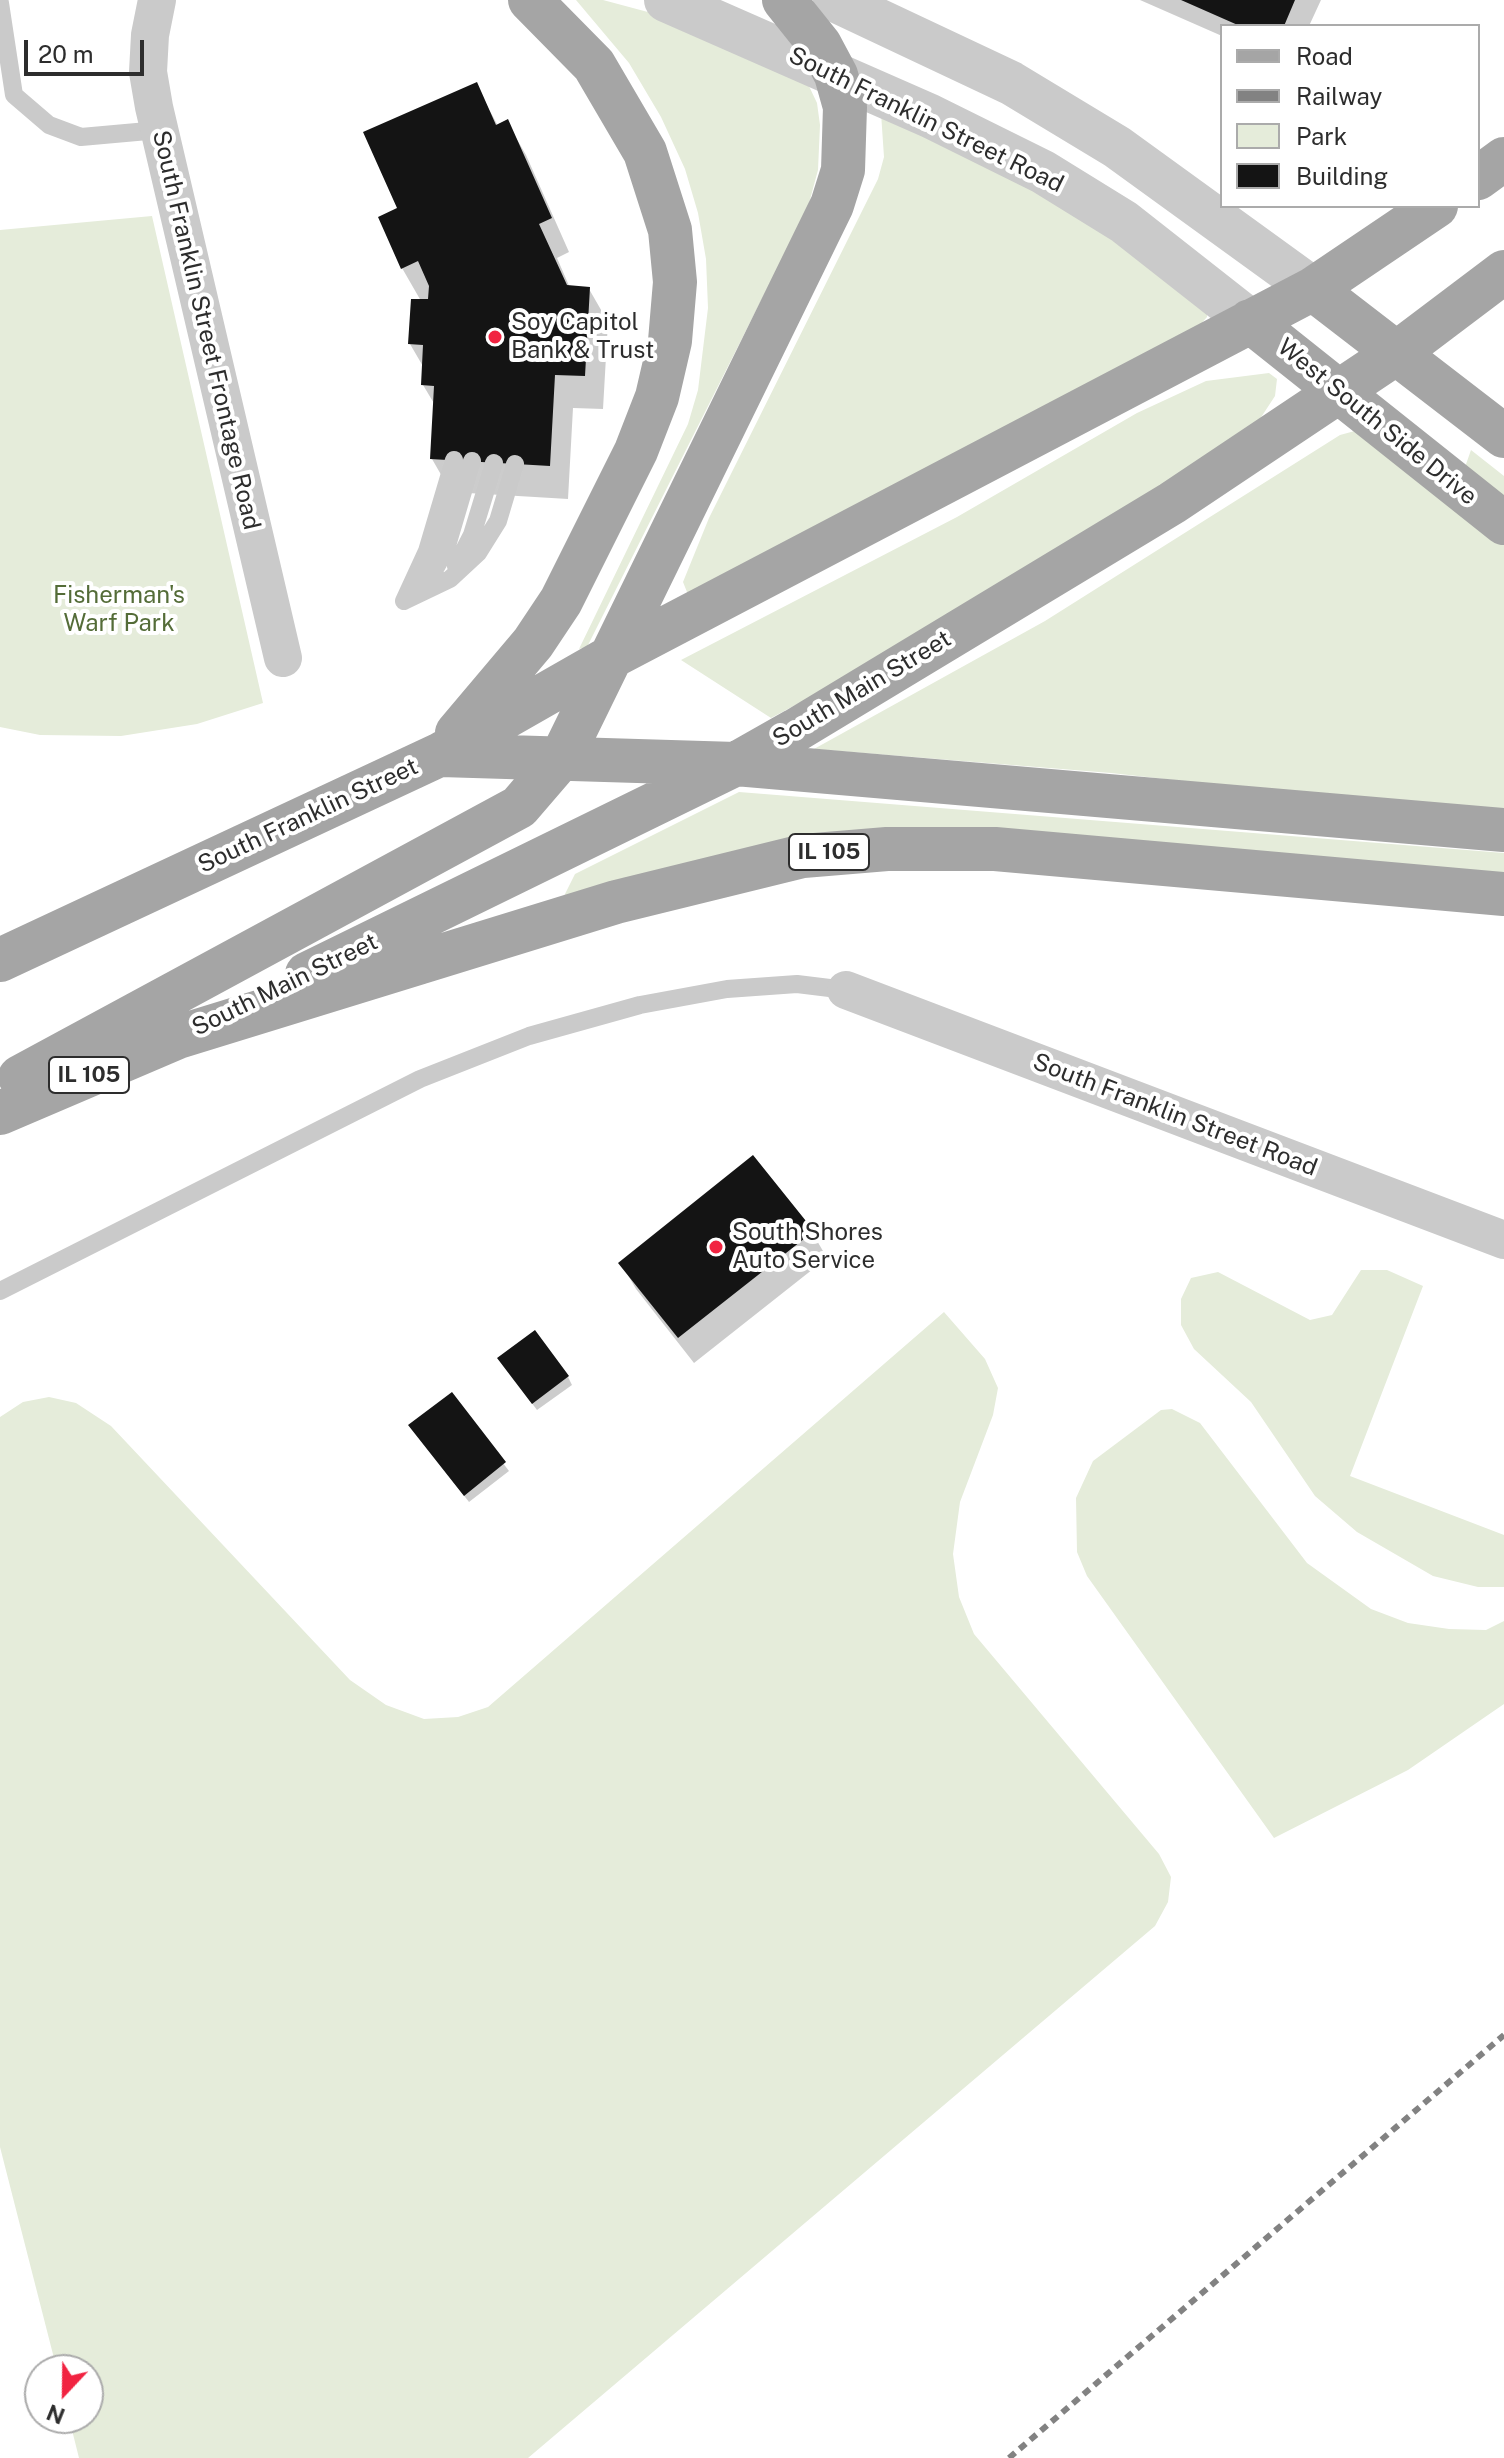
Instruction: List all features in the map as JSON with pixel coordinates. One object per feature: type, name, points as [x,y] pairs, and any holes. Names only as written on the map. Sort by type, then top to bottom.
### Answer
[{"type":"main road","points":[[439,755],[533,643],[561,601],[636,451],[657,397],[670,341],[675,282],[670,230],[645,152],[594,65],[530,0]]},
{"type":"main road","points":[[0,1087],[519,807],[562,757],[832,205],[843,170],[847,137],[845,107],[836,75],[820,45],[784,0]]},
{"type":"main road","points":[[1480,177],[1504,159]]},
{"type":"main road","points":[[609,658],[1313,289],[1433,208]]},
{"type":"main road","name":"South Main Street","points":[[178,1037],[736,764],[1172,503],[1398,352],[1504,272]]},
{"type":"main road","points":[[1313,289],[1504,436]]},
{"type":"main road","name":"West South Side Drive","points":[[1250,321],[1504,523]]},
{"type":"main road","name":"South Franklin Street","points":[[0,960],[439,755],[609,658]]},
{"type":"main road","points":[[439,755],[736,764],[1504,830]]},
{"type":"main road","name":"IL 105","points":[[0,1113],[178,1037],[616,902],[803,856],[837,851],[995,849],[1504,894]]},
{"type":"street","name":"South Franklin Street Frontage Road","points":[[157,0],[150,35],[148,72],[159,130],[283,658]]},
{"type":"street","name":"South Franklin Street Road","points":[[666,0],[1043,172],[1124,222],[1250,321]]},
{"type":"street","points":[[835,0],[1011,83],[1117,147],[1313,289]]},
{"type":"street","name":"South Franklin Street Road","points":[[846,990],[1504,1240]]},
{"type":"lane","points":[[0,3],[14,95],[49,125],[81,137],[159,130]]},
{"type":"lane","points":[[463,461],[404,601],[450,579],[478,553],[498,521],[515,464]]},
{"type":"lane","points":[[450,579],[472,535],[494,463]]},
{"type":"lane","points":[[0,1291],[420,1079],[529,1036],[640,1005],[727,989],[797,984],[846,990]]},
{"type":"green space","points":[[576,0],[603,0],[659,15],[808,84],[817,103],[820,125],[818,170],[808,207],[587,647],[579,649],[688,424],[698,390],[708,308],[706,259],[698,213],[685,169],[661,117],[629,63]]},
{"type":"green space","points":[[881,113],[1076,213],[1207,310],[1207,317],[1200,325],[695,595],[687,592],[683,582],[709,518],[878,179],[884,157]]},
{"type":"green space","name":"Fisherman's Warf Park","points":[[152,216],[263,703],[197,724],[121,736],[40,735],[0,727],[0,230]]},
{"type":"green space","points":[[1269,373],[1277,379],[1275,396],[1256,425],[1228,451],[848,677],[771,718],[681,660],[957,517],[1137,413],[1206,381]]},
{"type":"green space","points":[[1362,429],[1504,537],[1504,817],[1111,773],[814,749],[1045,621],[1340,435]]},
{"type":"green space","points":[[1471,450],[1504,476],[1504,501],[1464,470]]},
{"type":"green space","points":[[739,792],[1504,853],[1504,878],[1020,840],[562,900],[575,874]]},
{"type":"green space","points":[[1361,1270],[1387,1270],[1423,1286],[1350,1476],[1504,1535],[1504,1587],[1478,1587],[1433,1576],[1357,1532],[1315,1496],[1251,1402],[1194,1349],[1181,1325],[1181,1299],[1191,1278],[1218,1272],[1310,1320],[1332,1315]]},
{"type":"green space","points":[[944,1312],[985,1359],[998,1388],[993,1415],[960,1502],[953,1554],[959,1597],[974,1634],[1159,1854],[1171,1877],[1168,1902],[1155,1926],[528,2458],[79,2458],[73,2434],[104,2434],[104,2354],[53,2354],[0,2147],[0,1417],[23,1402],[49,1397],[76,1403],[111,1426],[350,1680],[386,1705],[424,1719],[458,1717],[488,1707]]},
{"type":"green space","points":[[1172,1409],[1200,1423],[1307,1563],[1371,1609],[1408,1623],[1449,1629],[1486,1630],[1504,1621],[1504,1704],[1408,1770],[1274,1838],[1087,1576],[1077,1552],[1076,1498],[1093,1461],[1161,1410]]},
{"type":"building","points":[[1181,0],[1295,0],[1285,24],[1235,24]]},
{"type":"building","points":[[477,82],[496,125],[508,119],[552,218],[539,224],[567,285],[590,287],[585,376],[555,375],[550,466],[430,459],[434,386],[421,385],[423,345],[408,344],[411,299],[428,299],[429,286],[418,261],[401,269],[378,217],[397,208],[363,132]]},
{"type":"building","name":"South Shores Auto Service","points":[[753,1155],[814,1231],[678,1338],[618,1263]]},
{"type":"building","points":[[535,1330],[569,1376],[532,1404],[497,1358]]},
{"type":"building","points":[[452,1392],[506,1462],[464,1496],[408,1425]]},
{"type":"railway","points":[[1009,2458],[1504,2035]]},
{"type":"place","name":"Soy Capitol Bank & Trust","points":[[495,337]]},
{"type":"place","name":"South Shores Auto Service","points":[[716,1247]]}]
